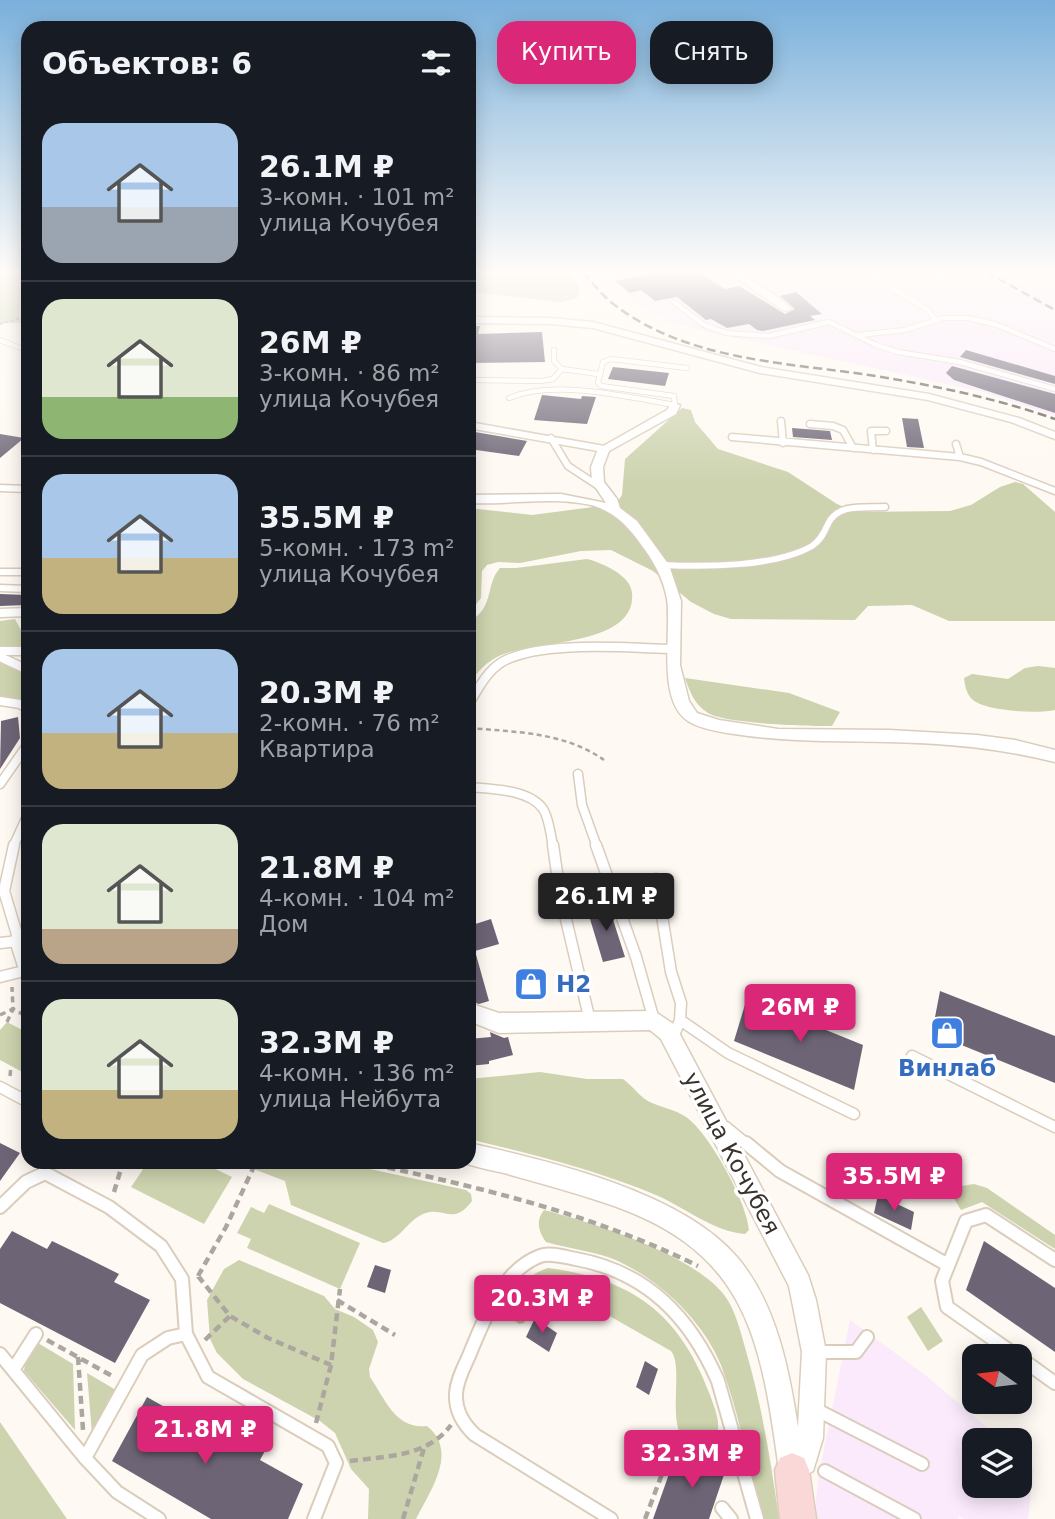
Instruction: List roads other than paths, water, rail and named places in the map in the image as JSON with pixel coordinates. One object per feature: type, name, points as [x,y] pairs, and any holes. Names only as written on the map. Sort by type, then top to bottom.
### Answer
[{"type":"street","points":[[659,343],[760,370],[894,389],[929,397],[1015,420],[1055,436]]},
{"type":"street","points":[[614,510],[611,499],[600,487],[597,467],[604,449],[665,416],[675,405]]},
{"type":"street","points":[[476,500],[491,502],[576,499],[603,504],[638,531],[663,565],[674,601],[672,649],[677,687],[692,717],[718,726],[803,737],[889,736],[977,741],[1015,746],[1055,756]]},
{"type":"street","points":[[16,941],[21,966]]},
{"type":"street","points":[[476,1013],[499,1023],[654,1020]]},
{"type":"street","name":"улица Кочубея","points":[[654,1020],[665,1028],[800,1283],[814,1352],[813,1408],[804,1460],[808,1470]]},
{"type":"street","points":[[476,1156],[601,1190],[652,1209],[686,1228],[715,1249],[745,1288],[769,1345],[808,1470],[798,1519]]},
{"type":"lane","points":[[872,343],[903,353],[960,362],[1055,389]]},
{"type":"lane","points":[[554,350],[555,361],[562,369],[598,374]]},
{"type":"lane","points":[[509,398],[516,392],[530,390],[577,392],[675,405],[674,397],[670,395],[601,386],[598,383],[598,374],[603,362],[611,359],[687,368]]},
{"type":"lane","points":[[476,380],[541,381],[553,379],[562,369]]},
{"type":"lane","points":[[781,421],[783,443]]},
{"type":"lane","points":[[810,424],[845,429],[850,433],[853,448]]},
{"type":"lane","points":[[476,426],[604,449]]},
{"type":"lane","points":[[873,450],[871,431],[886,431]]},
{"type":"lane","points":[[732,437],[960,457],[981,462],[1055,491]]},
{"type":"lane","points":[[551,438],[568,466],[600,487]]},
{"type":"lane","points":[[956,444],[960,457]]},
{"type":"lane","points":[[0,488],[21,489]]},
{"type":"lane","points":[[663,565],[733,565],[794,552],[812,547],[821,539],[834,513],[844,509],[886,507]]},
{"type":"lane","points":[[0,572],[21,572]]},
{"type":"lane","points":[[0,589],[21,589]]},
{"type":"lane","points":[[0,612],[21,612]]},
{"type":"lane","points":[[476,694],[492,671],[514,656],[552,650],[672,649]]},
{"type":"lane","points":[[0,651],[21,651]]},
{"type":"lane","points":[[0,657],[21,667]]},
{"type":"lane","points":[[0,701],[21,705]]},
{"type":"lane","points":[[0,784],[21,754]]},
{"type":"lane","points":[[578,774],[582,805],[636,957],[654,1020]]},
{"type":"lane","points":[[476,788],[508,791],[534,801],[544,810],[590,1021]]},
{"type":"lane","points":[[16,941],[4,891],[12,852],[21,831]]},
{"type":"lane","points":[[656,878],[671,972],[681,1003],[680,1020],[672,1041]]},
{"type":"lane","points":[[0,977],[21,971]]},
{"type":"lane","points":[[680,1020],[728,1053],[854,1114]]},
{"type":"lane","points":[[912,1056],[1055,1127]]},
{"type":"lane","points":[[0,1087],[21,1098]]},
{"type":"lane","points":[[709,1114],[780,1171],[948,1265]]},
{"type":"lane","points":[[0,1207],[43,1169]]},
{"type":"lane","points":[[46,1169],[109,1207],[161,1245],[182,1279],[186,1334],[192,1352],[208,1377],[328,1446],[336,1463],[314,1519]]},
{"type":"lane","points":[[1000,1344],[947,1307],[942,1281],[966,1221],[986,1215],[1055,1260]]},
{"type":"lane","points":[[611,1518],[475,1435],[466,1427],[458,1410],[458,1384],[485,1314],[504,1287],[528,1262],[542,1255],[609,1265],[662,1295],[685,1321],[699,1340],[733,1426],[744,1480],[757,1519]]},
{"type":"lane","points":[[13,1370],[36,1334]]},
{"type":"lane","points":[[85,1458],[142,1355],[168,1338],[186,1334]]},
{"type":"lane","points":[[814,1352],[856,1352],[867,1338]]},
{"type":"lane","points":[[0,1354],[85,1458],[117,1492],[159,1519]]},
{"type":"lane","points":[[1032,1366],[1055,1383]]},
{"type":"lane","points":[[813,1408],[922,1464]]},
{"type":"lane","points":[[808,1470],[914,1519]]},
{"type":"railway","points":[[690,343],[768,362],[869,375],[940,388],[986,398],[1055,419]]},
{"type":"place","name":"H2","points":[[531,984]]},
{"type":"place","name":"Винлаб","points":[[947,1033]]}]
